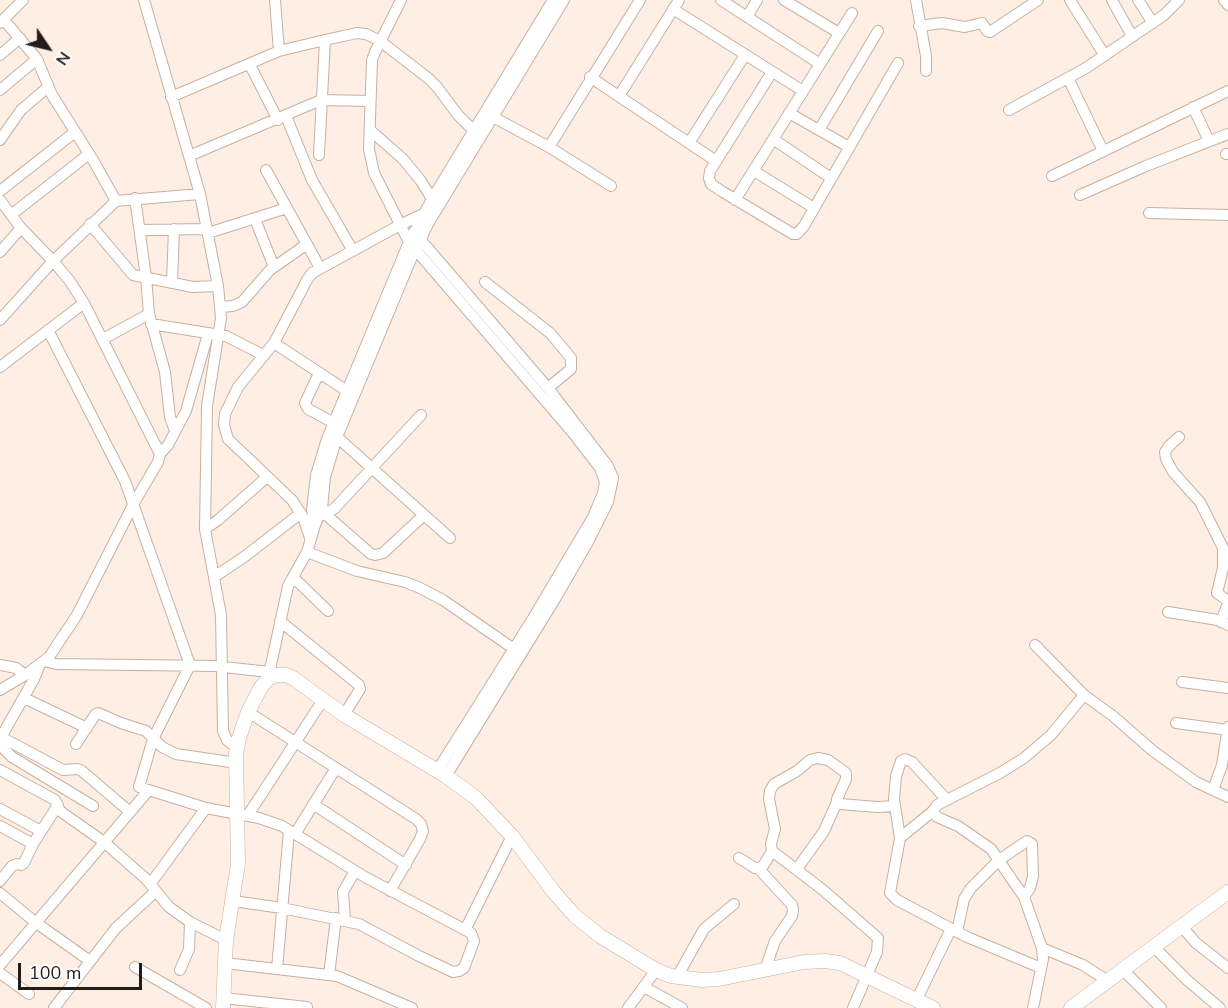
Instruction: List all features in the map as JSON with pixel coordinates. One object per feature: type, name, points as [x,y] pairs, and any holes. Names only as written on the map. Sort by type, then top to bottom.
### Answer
[{"type":"street","points":[[23,0],[2,22],[20,38],[37,59],[48,87],[116,201]]},
{"type":"street","points":[[144,0],[200,194],[218,286],[220,307],[214,334],[207,406],[205,529],[221,615],[223,730],[224,736],[237,748]]},
{"type":"street","points":[[274,0],[279,51]]},
{"type":"street","points":[[401,0],[372,60],[371,163],[400,225],[468,297],[548,388],[608,466],[613,478],[608,502],[555,599],[442,773]]},
{"type":"street","points":[[307,1007],[223,1003],[226,940],[243,814],[237,748],[248,712],[269,675],[288,586],[308,552],[310,538],[319,519],[329,460],[337,437],[424,214],[553,0]]},
{"type":"street","points":[[423,516],[383,553],[370,554],[319,519],[312,510],[316,475],[347,391],[415,241],[564,0]]},
{"type":"street","points":[[549,147],[590,77],[640,0]]},
{"type":"street","points":[[721,0],[820,64]]},
{"type":"street","points":[[747,17],[757,0]]},
{"type":"street","points":[[784,0],[840,33]]},
{"type":"street","points":[[915,0],[926,56],[926,71]]},
{"type":"street","points":[[919,26],[942,23],[969,27],[982,23],[990,32],[1038,0]]},
{"type":"street","points":[[1070,0],[1104,56]]},
{"type":"street","points":[[1112,0],[1132,36]]},
{"type":"street","points":[[1138,0],[1153,23]]},
{"type":"street","points":[[1009,110],[1104,56],[1153,23],[1173,8],[1179,0]]},
{"type":"street","points":[[1224,0],[1228,4]]},
{"type":"street","points":[[619,96],[676,4],[745,55],[803,91]]},
{"type":"street","points":[[735,200],[852,13]]},
{"type":"street","points":[[819,130],[878,31]]},
{"type":"street","points":[[171,97],[279,51],[357,33],[366,34],[380,41],[428,78],[473,130]]},
{"type":"street","points":[[0,55],[20,38]]},
{"type":"street","points":[[320,155],[325,40]]},
{"type":"street","points":[[689,143],[745,55]]},
{"type":"street","points":[[0,90],[37,59]]},
{"type":"street","points":[[772,72],[710,171],[709,178],[711,184],[793,234],[800,232],[898,63]]},
{"type":"street","points":[[250,65],[282,118],[312,180],[353,251]]},
{"type":"street","points":[[590,77],[716,161]]},
{"type":"street","points":[[1068,78],[1103,151]]},
{"type":"street","points":[[0,140],[21,110],[48,87]]},
{"type":"street","points":[[1052,176],[1228,91]]},
{"type":"street","points":[[189,156],[321,100],[370,101]]},
{"type":"street","points":[[1193,107],[1209,141]]},
{"type":"street","points":[[789,113],[849,147]]},
{"type":"street","points":[[493,117],[549,147],[611,186]]},
{"type":"street","points":[[370,130],[403,159],[432,199]]},
{"type":"street","points":[[0,191],[75,132]]},
{"type":"street","points":[[1080,195],[1228,134]]},
{"type":"street","points":[[773,139],[831,178]]},
{"type":"street","points":[[11,215],[89,154]]},
{"type":"street","points":[[266,170],[320,268]]},
{"type":"street","points":[[754,171],[814,208]]},
{"type":"street","points":[[0,320],[53,261],[116,201],[200,194]]},
{"type":"street","points":[[135,198],[150,319],[165,372],[170,417],[175,431]]},
{"type":"street","points":[[0,200],[21,228],[53,261],[84,303],[159,447],[160,454],[158,462],[134,503],[77,615],[55,648],[25,675],[0,690]]},
{"type":"street","points":[[140,230],[207,231],[287,208]]},
{"type":"street","points":[[1149,213],[1228,214]]},
{"type":"street","points":[[310,538],[301,513],[292,500],[228,439],[224,425],[230,399],[274,343],[307,280],[320,268],[424,214]]},
{"type":"street","points":[[255,219],[274,267]]},
{"type":"street","points":[[90,225],[129,273],[193,287],[218,286]]},
{"type":"street","points":[[0,252],[21,228]]},
{"type":"street","points":[[172,283],[174,229]]},
{"type":"street","points":[[415,241],[573,433],[604,474],[605,482],[593,517],[442,773]]},
{"type":"street","points":[[220,307],[242,302],[274,267],[307,244]]},
{"type":"street","points":[[485,282],[550,333],[570,358],[571,369],[548,388]]},
{"type":"street","points":[[0,367],[84,303]]},
{"type":"street","points":[[103,339],[150,319],[233,338],[263,355]]},
{"type":"street","points":[[48,330],[134,503],[190,665],[153,739],[138,785],[141,789],[164,793],[206,808],[270,821],[390,891],[471,933],[474,941],[464,968],[453,972],[359,924],[282,908],[233,901]]},
{"type":"street","points":[[160,454],[168,446],[190,400],[214,334]]},
{"type":"street","points":[[274,343],[347,391]]},
{"type":"street","points":[[319,373],[305,403],[308,409],[334,423]]},
{"type":"street","points":[[319,519],[334,509],[421,415]]},
{"type":"street","points":[[337,437],[450,538]]},
{"type":"street","points":[[1168,612],[1224,623],[1228,602],[1217,593],[1223,548],[1200,502],[1173,471],[1166,459],[1165,452],[1179,437]]},
{"type":"street","points":[[205,529],[267,477]]},
{"type":"street","points":[[214,577],[234,565],[301,513]]},
{"type":"street","points":[[308,552],[357,571],[405,582],[420,588],[443,600],[514,649]]},
{"type":"street","points":[[293,577],[328,611]]},
{"type":"street","points":[[280,621],[359,686],[360,689],[344,716]]},
{"type":"street","points":[[1035,645],[1084,695],[1113,716],[1153,751],[1196,782],[1228,797]]},
{"type":"street","points":[[42,662],[223,666],[269,675],[286,675],[344,716],[442,773],[476,798],[512,836],[574,915],[600,936],[656,970],[677,977],[702,980],[804,962],[840,963],[933,1008]]},
{"type":"street","points":[[1,747],[42,662]]},
{"type":"street","points":[[0,665],[16,668],[25,675]]},
{"type":"street","points":[[1182,682],[1228,688]]},
{"type":"street","points":[[900,838],[933,811],[937,805],[1024,758],[1052,735],[1084,695]]},
{"type":"street","points":[[24,698],[87,728]]},
{"type":"street","points":[[243,814],[323,700]]},
{"type":"street","points":[[248,712],[421,824],[423,831],[420,839],[390,891]]},
{"type":"street","points":[[76,744],[95,715],[102,713],[121,723],[146,731],[162,747],[176,754],[237,763]]},
{"type":"street","points":[[1176,723],[1228,729],[1222,765],[1213,790]]},
{"type":"street","points":[[1,747],[93,806]]},
{"type":"street","points":[[1,747],[63,770],[78,768],[130,812]]},
{"type":"street","points":[[758,868],[763,866],[772,851],[771,844],[775,829],[769,798],[774,784],[797,771],[810,760],[818,758],[828,760],[846,773],[846,779],[824,831],[797,869]]},
{"type":"street","points":[[947,800],[912,762],[905,759],[901,761],[896,776],[894,806],[900,838],[890,893],[897,900],[954,930],[1041,968]]},
{"type":"street","points":[[277,969],[292,832],[336,768]]},
{"type":"street","points":[[0,770],[52,798],[60,810],[104,843],[154,887],[169,907],[190,922],[226,940]]},
{"type":"street","points":[[0,965],[148,791]]},
{"type":"street","points":[[837,802],[853,806],[894,806]]},
{"type":"street","points":[[313,804],[405,864]]},
{"type":"street","points":[[0,880],[12,866],[24,863],[33,843],[58,805]]},
{"type":"street","points":[[54,1008],[116,928],[154,887],[206,808]]},
{"type":"street","points":[[0,809],[41,831]]},
{"type":"street","points":[[933,811],[937,817],[958,826],[984,843],[999,860],[1024,897],[1042,948],[1041,968],[1033,1008]]},
{"type":"street","points":[[0,826],[33,843]]},
{"type":"street","points":[[465,930],[512,836]]},
{"type":"street","points":[[916,1001],[954,930],[966,894],[999,860],[1027,841],[1032,844],[1033,876],[1030,888],[1024,897]]},
{"type":"street","points":[[772,851],[797,869],[878,938],[878,952],[853,1008]]},
{"type":"street","points":[[739,858],[758,868],[792,905],[792,915],[775,940],[765,970]]},
{"type":"street","points":[[329,975],[341,919],[343,892],[355,871]]},
{"type":"street","points":[[1071,1008],[1228,892]]},
{"type":"street","points":[[0,893],[35,922],[90,961]]},
{"type":"street","points":[[677,977],[704,929],[734,904]]},
{"type":"street","points":[[180,970],[189,948],[190,922]]},
{"type":"street","points":[[1182,927],[1196,943],[1228,968]]},
{"type":"street","points":[[1042,948],[1083,964],[1108,981]]},
{"type":"street","points":[[1155,948],[1187,980],[1220,1008]]},
{"type":"street","points":[[225,963],[329,975],[355,982],[412,1008]]},
{"type":"street","points":[[135,967],[206,1008]]},
{"type":"street","points":[[628,1008],[656,970]]},
{"type":"street","points":[[1123,970],[1161,1008]]},
{"type":"street","points":[[0,973],[29,994]]},
{"type":"street","points":[[644,987],[680,1008]]}]
